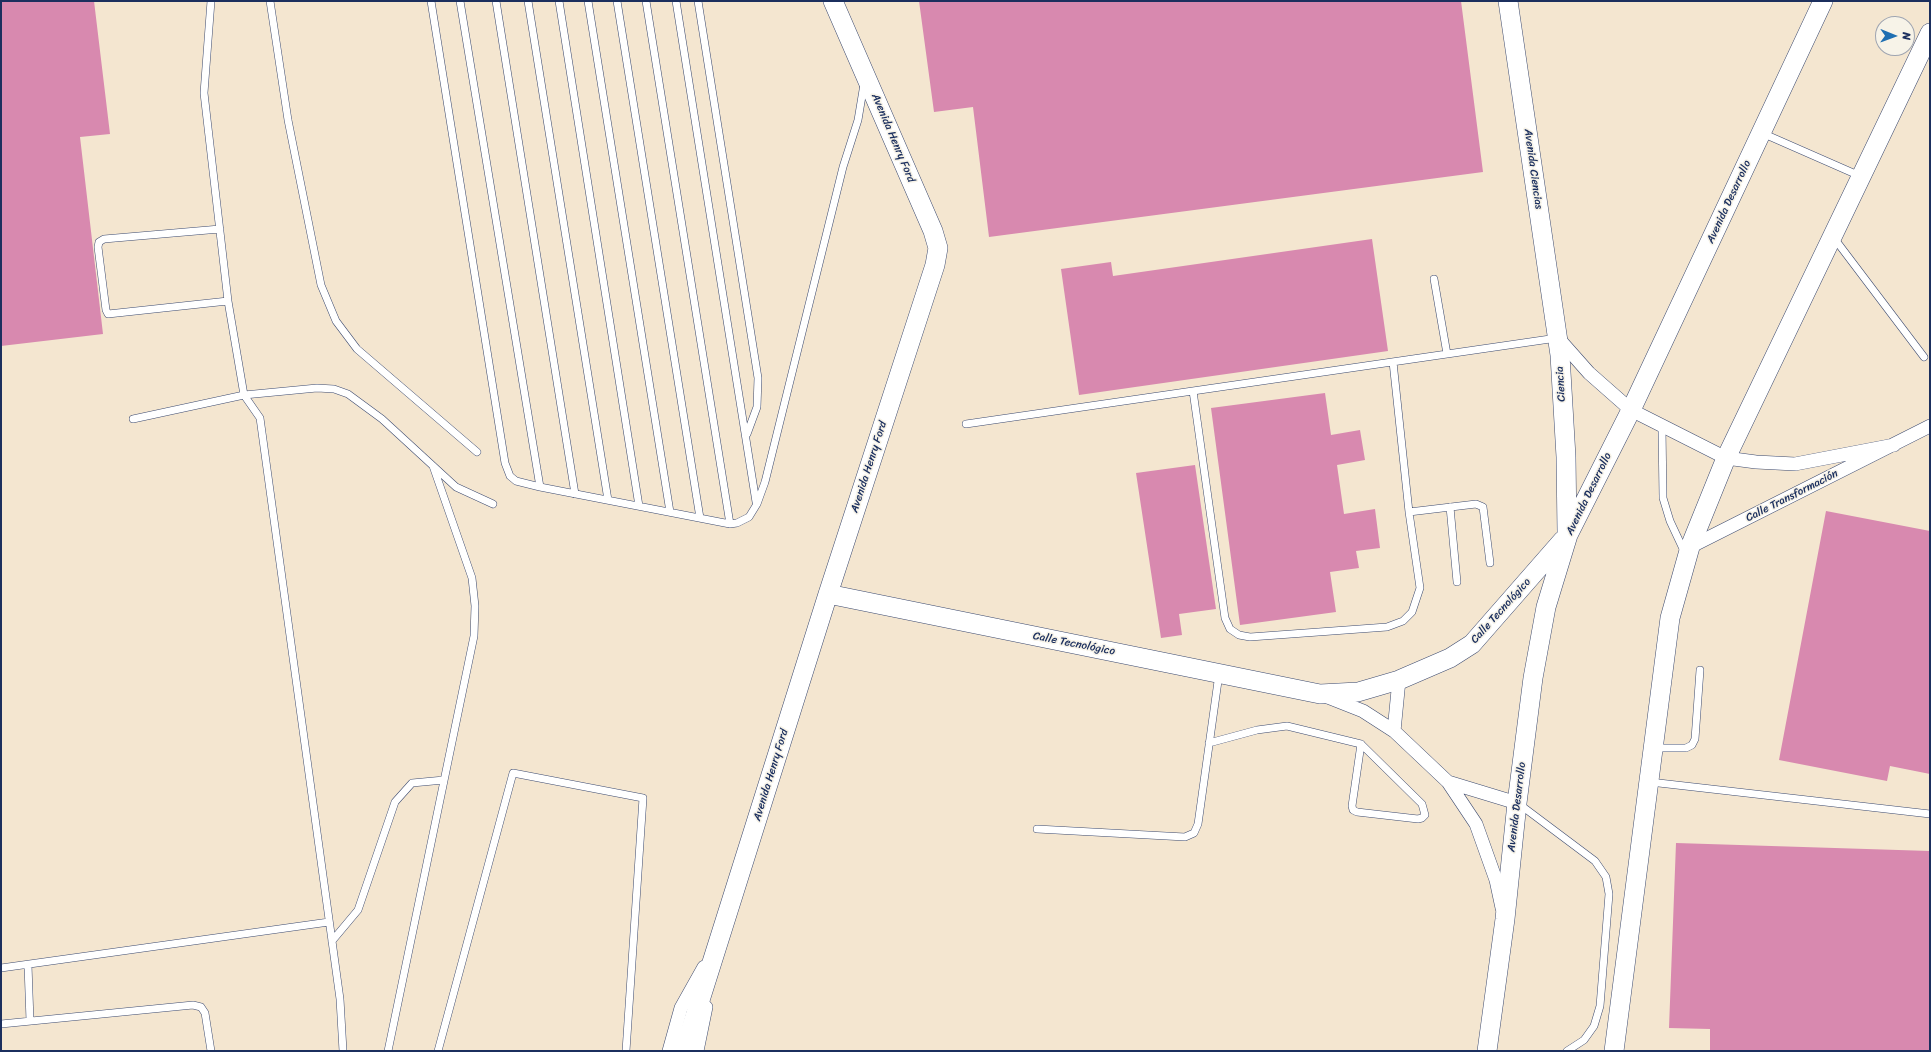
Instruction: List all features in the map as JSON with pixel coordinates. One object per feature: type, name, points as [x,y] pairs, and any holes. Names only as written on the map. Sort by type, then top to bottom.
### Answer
[{"type":"street","name":"Avenida Henry Ford","points":[[684,1051],[828,594],[934,265],[938,248],[933,231],[833,1]]},
{"type":"street","name":"Avenida Ciencias","points":[[1508,1],[1558,338]]},
{"type":"street","name":"Avenida Desarrollo","points":[[1487,1051],[1505,919],[1517,803],[1533,678],[1546,607],[1568,535],[1631,410],[1823,1]]},
{"type":"street","points":[[1614,1051],[1670,618],[1688,552],[1726,458],[1930,33]]},
{"type":"street","name":"Ciencia","points":[[1558,338],[1589,373],[1631,410],[1662,428]]},
{"type":"street","name":"Ciencia","points":[[1558,338],[1566,457],[1568,535]]},
{"type":"street","name":"Calle Transformación","points":[[1688,552],[1930,426]]},
{"type":"street","name":"Calle Transformación","points":[[1662,428],[1726,458],[1756,462],[1795,464],[1894,445]]},
{"type":"street","name":"Calle Tecnológico","points":[[1320,694],[1358,692],[1399,680],[1450,658],[1472,644],[1568,535]]},
{"type":"street","name":"Calle Tecnológico","points":[[828,594],[1320,694],[1363,711],[1394,731],[1448,782],[1476,824],[1496,880],[1505,919]]},
{"type":"street","points":[[1394,731],[1399,680]]},
{"type":"street","name":"Calle Tecnológico","points":[[1448,782],[1517,803]]},
{"type":"street","name":"Avenida Henry Ford","points":[[669,1051],[681,1008],[719,941]]},
{"type":"street","name":"Avenida Henry Ford","points":[[697,1051],[719,941]]},
{"type":"lane","points":[[211,1],[204,93],[228,301],[244,395],[260,418],[340,999],[343,1051]]},
{"type":"lane","points":[[270,1],[288,120],[321,285],[336,321],[357,349],[477,452]]},
{"type":"lane","points":[[431,1],[505,463],[510,476],[516,481],[540,487],[730,524],[737,523],[749,517],[757,504],[765,482],[843,167],[858,120],[866,74]]},
{"type":"lane","points":[[460,1],[540,487]]},
{"type":"lane","points":[[496,1],[574,494]]},
{"type":"lane","points":[[528,1],[608,500]]},
{"type":"lane","points":[[558,1],[639,506]]},
{"type":"lane","points":[[588,1],[670,512]]},
{"type":"lane","points":[[617,1],[700,518]]},
{"type":"lane","points":[[646,1],[730,524]]},
{"type":"lane","points":[[676,1],[757,504]]},
{"type":"lane","points":[[698,1],[758,378],[757,406],[746,436]]},
{"type":"lane","points":[[1761,133],[1862,176]]},
{"type":"lane","points":[[220,229],[104,239],[99,242],[98,247],[106,310],[108,314],[228,301]]},
{"type":"lane","points":[[1833,236],[1924,357]]},
{"type":"lane","points":[[1434,279],[1447,354]]},
{"type":"lane","points":[[966,424],[1558,338]]},
{"type":"lane","points":[[1194,391],[1225,618],[1230,629],[1239,635],[1250,637],[1387,628],[1403,621],[1412,612],[1420,588],[1409,512],[1393,362]]},
{"type":"lane","points":[[133,419],[244,395],[316,388],[334,389],[348,394],[382,419],[456,487],[493,504]]},
{"type":"lane","points":[[1662,428],[1663,498],[1670,521],[1688,552]]},
{"type":"lane","points":[[388,1051],[474,636],[475,606],[472,578],[433,466]]},
{"type":"lane","points":[[1409,512],[1476,504],[1483,507],[1490,563]]},
{"type":"lane","points":[[1450,507],[1457,582]]},
{"type":"lane","points":[[1653,748],[1686,748],[1692,745],[1695,740],[1700,670]]},
{"type":"lane","points":[[1038,829],[1185,837],[1194,833],[1198,824],[1219,674]]},
{"type":"lane","points":[[1209,744],[1257,730],[1288,726],[1361,744],[1422,804],[1425,815],[1422,818],[1402,818],[1353,810],[1352,806],[1361,744]]},
{"type":"lane","points":[[438,1051],[513,773],[642,798],[626,1051]]},
{"type":"lane","points":[[332,941],[358,910],[395,802],[412,783],[444,780]]},
{"type":"lane","points":[[1649,782],[1930,814]]},
{"type":"lane","points":[[1517,803],[1595,861],[1606,877],[1609,894],[1600,1006],[1594,1026],[1584,1040],[1567,1051]]},
{"type":"lane","points":[[1,968],[329,922]]},
{"type":"lane","points":[[28,965],[30,1021]]},
{"type":"lane","points":[[1,1024],[193,1005],[201,1007],[205,1013],[211,1051]]},
{"type":"building","points":[[1,1],[94,1],[110,134],[80,137],[103,334],[1,346]]},
{"type":"building","points":[[919,1],[1461,1],[1483,172],[989,237],[973,107],[934,112]]},
{"type":"building","points":[[1372,239],[1388,351],[1079,395],[1061,269],[1111,262],[1113,276]]},
{"type":"building","points":[[1325,393],[1331,435],[1360,430],[1365,460],[1337,465],[1344,514],[1375,509],[1380,548],[1356,551],[1359,568],[1330,572],[1336,612],[1240,625],[1211,408]]},
{"type":"building","points":[[1195,465],[1216,609],[1179,614],[1182,635],[1161,638],[1136,473]]},
{"type":"building","points":[[1826,511],[1930,531],[1930,774],[1890,766],[1887,781],[1779,760]]},
{"type":"building","points":[[1676,843],[1930,851],[1930,1051],[1710,1051],[1710,1029],[1669,1028]]}]
